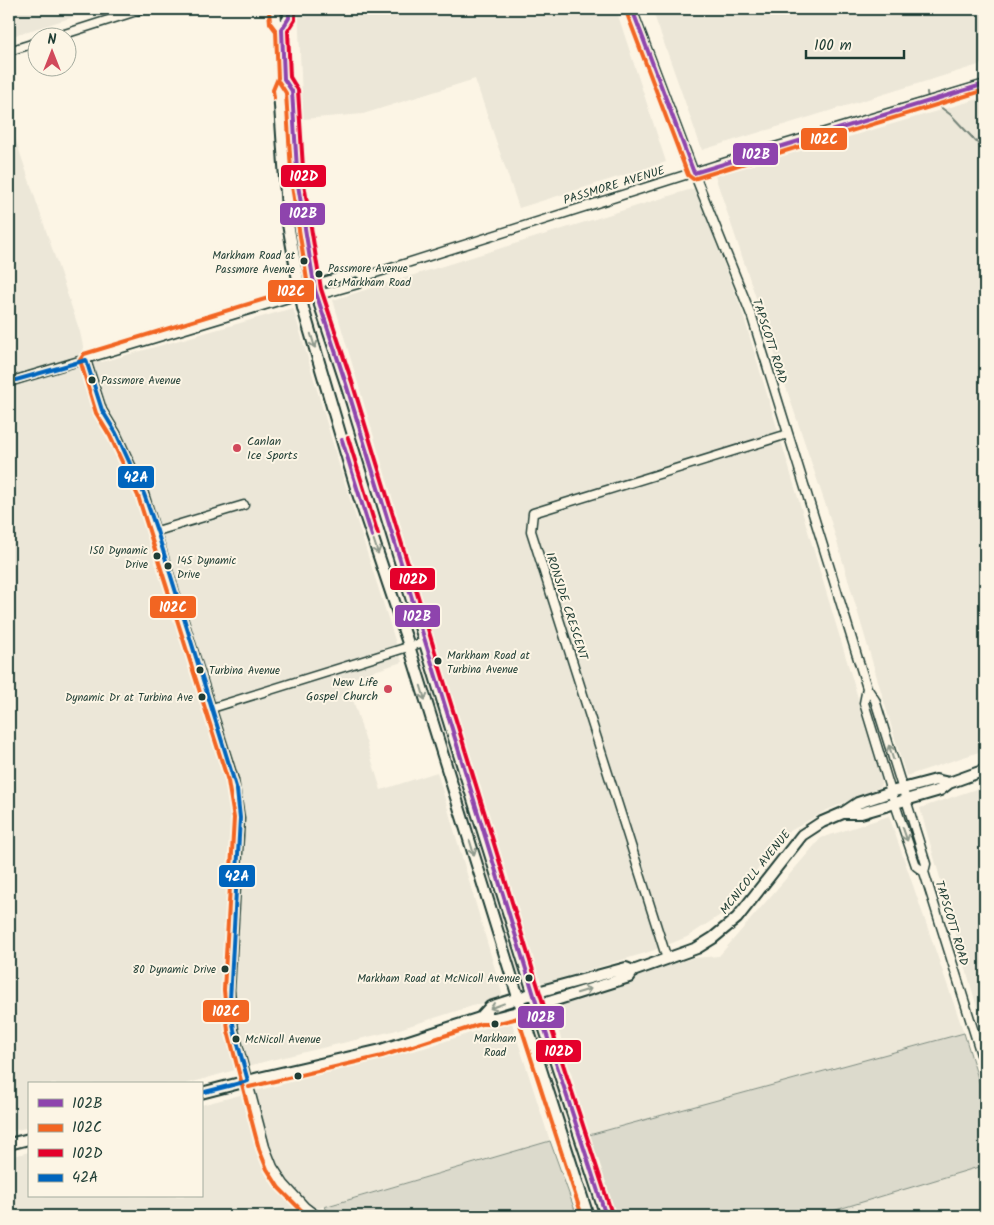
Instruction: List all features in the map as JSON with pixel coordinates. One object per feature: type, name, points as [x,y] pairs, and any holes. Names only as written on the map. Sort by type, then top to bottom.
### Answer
[{"type":"main road","points":[[276,9],[276,21],[282,30],[284,80],[279,91],[288,224],[303,308],[358,491],[409,646],[588,1216]]},
{"type":"main road","points":[[282,30],[289,18],[289,9]]},
{"type":"main road","points":[[284,80],[292,91],[298,185],[315,290],[346,384],[424,642],[534,993],[606,1216]]},
{"type":"main road","name":"MCNICOLL AVENUE","points":[[892,797],[906,799],[940,790],[948,783],[985,770]]},
{"type":"main road","name":"MCNICOLL AVENUE","points":[[202,1093],[381,1050],[480,1018],[494,1018],[629,977],[633,971],[697,948],[713,938],[737,918],[802,835],[822,822],[843,813],[861,813],[892,797],[902,788],[936,780],[948,783]]},
{"type":"main road","name":"MCNICOLL AVENUE","points":[[480,1018],[490,1007],[534,993],[626,968],[633,971]]},
{"type":"main road","points":[[9,1144],[28,1139]]},
{"type":"street","points":[[78,30],[143,9]]},
{"type":"street","name":"TAPSCOTT ROAD","points":[[632,9],[694,173],[752,317],[867,688],[875,700],[906,799],[926,864],[924,872],[985,1067]]},
{"type":"street","points":[[9,51],[28,45]]},
{"type":"street","name":"PASSMORE AVENUE","points":[[315,290],[326,293],[358,284],[366,276],[985,84]]},
{"type":"street","name":"PASSMORE AVENUE","points":[[9,382],[315,290],[323,282],[357,272],[366,276]]},
{"type":"street","points":[[86,360],[102,410],[116,433],[144,494],[234,780],[240,818],[230,1000],[234,1030],[265,1148],[273,1167],[284,1184],[316,1216]]},
{"type":"street","name":"IRONSIDE CRESCENT","points":[[667,959],[532,531],[533,513],[788,434]]},
{"type":"street","points":[[157,531],[244,505]]},
{"type":"street","points":[[212,708],[424,642]]},
{"type":"street","name":"TAPSCOTT ROAD","points":[[867,688],[864,703],[892,797],[916,866],[924,872]]},
{"type":"shaded area","points":[[9,9],[99,9],[38,28],[28,28],[28,31],[9,37]]},
{"type":"shaded area","points":[[298,9],[616,9],[666,162],[519,208],[475,79],[363,114],[303,119]]},
{"type":"shaded area","points":[[652,9],[985,9],[985,63],[702,150]]},
{"type":"shaded area","points":[[985,97],[985,750],[906,776],[829,515],[715,176]]},
{"type":"shaded area","points":[[9,120],[80,332],[84,351],[102,362],[293,308],[340,468],[402,662],[347,680],[381,790],[437,772],[502,993],[501,997],[393,1031],[263,1062],[193,1082],[28,1082],[28,1127],[9,1132]]},
{"type":"shaded area","points":[[695,188],[742,311],[882,778],[880,787],[825,811],[780,837],[731,908],[687,937],[652,951],[545,983],[536,978],[333,300]]},
{"type":"shaded area","points":[[985,786],[985,1024],[982,1025],[920,808]]},
{"type":"shaded area","points":[[889,816],[964,1033],[589,1135],[552,1008],[554,1004],[636,975],[693,958],[719,956],[821,838]]},
{"type":"shaded area","points":[[511,1020],[550,1141],[291,1216],[9,1216],[9,1157],[28,1152],[28,1198],[202,1198],[202,1105],[424,1048]]},
{"type":"shaded area","points":[[964,1033],[985,1101],[985,1165],[816,1216],[615,1216],[589,1135]]},
{"type":"shaded area","points":[[550,1141],[577,1216],[336,1216],[324,1207]]},
{"type":"shaded area","points":[[985,1165],[985,1216],[816,1216]]},
{"type":"waterway","points":[[927,92],[928,99]]},
{"type":"waterway","points":[[939,106],[951,115],[985,151]]},
{"type":"transit line","name":"102B","points":[[289,9],[289,18],[282,29],[284,79],[292,91],[298,185],[315,290],[346,384],[537,1005],[606,1216]]},
{"type":"transit line","name":"102D","points":[[295,9],[295,20],[288,31],[290,77],[298,90],[304,184],[321,289],[352,382],[543,1003],[612,1214]]},
{"type":"transit line","name":"102B","points":[[632,9],[694,173],[985,84]]},
{"type":"transit line","name":"102C","points":[[269,10],[270,23],[276,31],[278,78],[273,90],[274,98]]},
{"type":"transit line","name":"102C","points":[[626,11],[688,175],[693,179],[985,90]]},
{"type":"transit line","name":"102C","points":[[279,82],[286,93],[292,186],[308,286],[84,354],[80,360],[96,413],[110,436],[138,496],[228,781],[234,818],[224,990],[228,1031],[259,1149],[267,1169],[279,1188],[307,1216]]},
{"type":"transit line","name":"42A","points":[[9,382],[86,360],[102,410],[116,433],[144,494],[157,531],[237,790],[240,818],[230,1000],[234,1030],[248,1081]]},
{"type":"transit line","name":"102D","points":[[348,438],[378,534]]},
{"type":"transit line","name":"102B","points":[[342,440],[372,536]]},
{"type":"transit line","name":"102C","points":[[249,1087],[382,1056],[481,1024],[495,1024],[518,1018],[582,1216]]},
{"type":"transit line","name":"42A","points":[[202,1093],[248,1081]]},
{"type":"place","name":"Markham Road at Passmore Avenue","points":[[304,261]]},
{"type":"place","name":"Passmore Avenue at Markham Road","points":[[319,274]]},
{"type":"place","name":"Passmore Avenue","points":[[92,380]]},
{"type":"place","name":"Canlan Ice Sports","points":[[237,448]]},
{"type":"place","name":"150 Dynamic Drive","points":[[157,556]]},
{"type":"place","name":"145 Dynamic Drive","points":[[168,566]]},
{"type":"place","name":"Markham Road at Turbina Avenue","points":[[438,661]]},
{"type":"place","name":"Turbina Avenue","points":[[200,670]]},
{"type":"place","name":"New Life Gospel Church","points":[[388,689]]},
{"type":"place","name":"Dynamic Dr at Turbina Ave","points":[[202,697]]},
{"type":"place","name":"80 Dynamic Drive","points":[[225,969]]},
{"type":"place","name":"Markham Road at McNicoll Avenue","points":[[529,978]]},
{"type":"place","name":"Markham Road","points":[[495,1024]]},
{"type":"place","name":"McNicoll Avenue","points":[[236,1039]]}]
